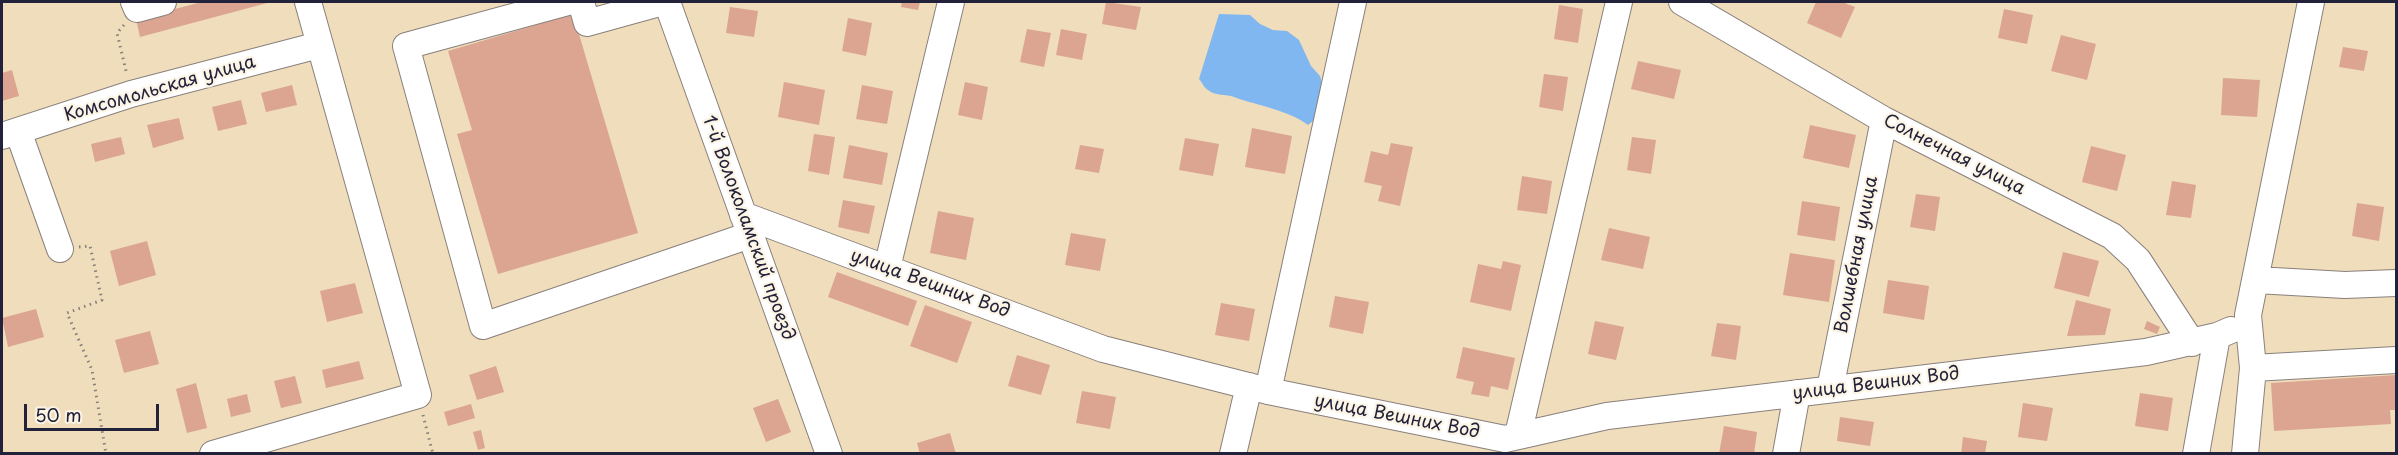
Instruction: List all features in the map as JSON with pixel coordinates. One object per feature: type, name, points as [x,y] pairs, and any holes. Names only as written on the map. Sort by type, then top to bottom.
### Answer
[{"type":"street","points":[[135,5],[163,2]]},
{"type":"street","points":[[213,453],[418,395],[308,2]]},
{"type":"street","points":[[568,2],[406,46],[483,326],[746,225]]},
{"type":"street","points":[[581,2],[587,23],[665,2]]},
{"type":"street","name":"1-й Волоколамский проезд","points":[[665,2],[829,453]]},
{"type":"street","points":[[887,268],[951,2]]},
{"type":"street","points":[[1233,453],[1259,389],[1353,2]]},
{"type":"street","points":[[1509,442],[1619,2]]},
{"type":"street","name":"Солнечная улица","points":[[1682,2],[1884,120],[2112,236],[2138,260],[2192,343]]},
{"type":"street","points":[[2245,453],[2253,368],[2248,315],[2311,2]]},
{"type":"street","name":"Комсомольская улица","points":[[10,133],[131,94],[319,45]]},
{"type":"street","name":"Волшебная улица","points":[[1830,389],[1884,120]]},
{"type":"street","points":[[10,133],[60,249]]},
{"type":"street","name":"улица Вешних Вод","points":[[746,225],[887,268],[1103,349],[1259,389],[1509,442],[1607,416],[2146,352],[2217,336],[2236,328],[2248,315]]},
{"type":"street","points":[[2256,280],[2345,285],[2397,283]]},
{"type":"street","points":[[2196,453],[2217,336]]},
{"type":"street","points":[[2253,368],[2397,360]]},
{"type":"street","points":[[1786,453],[1797,393]]},
{"type":"path","points":[[131,94],[117,33],[135,5]]},
{"type":"path","points":[[60,249],[90,246],[102,300],[67,313],[92,370],[106,453]]},
{"type":"path","points":[[418,395],[433,453]]},
{"type":"water","points":[[1219,14],[1250,15],[1260,24],[1273,30],[1287,31],[1299,40],[1311,66],[1320,76],[1324,90],[1318,117],[1308,125],[1282,112],[1214,93],[1205,88],[1199,79]]},
{"type":"building","points":[[202,2],[271,2],[140,37],[136,19]]},
{"type":"building","points":[[902,2],[920,2],[918,10],[901,7]]},
{"type":"building","points":[[1106,2],[1141,7],[1136,30],[1102,24]]},
{"type":"building","points":[[1816,2],[1842,2],[1855,7],[1841,38],[1807,23]]},
{"type":"building","points":[[1559,5],[1583,9],[1578,43],[1554,39]]},
{"type":"building","points":[[730,7],[758,11],[754,37],[726,33]]},
{"type":"building","points":[[2004,9],[2033,15],[2027,44],[1998,38]]},
{"type":"building","points":[[573,14],[638,233],[498,274],[457,134],[472,130],[448,51]]},
{"type":"building","points":[[848,18],[872,23],[866,56],[842,51]]},
{"type":"building","points":[[1027,29],[1051,33],[1044,67],[1020,62]]},
{"type":"building","points":[[1061,29],[1087,34],[1082,60],[1056,55]]},
{"type":"building","points":[[2061,35],[2096,44],[2087,80],[2051,71]]},
{"type":"building","points":[[2343,47],[2368,51],[2364,71],[2339,67]]},
{"type":"building","points":[[1638,61],[1681,70],[1674,99],[1631,89]]},
{"type":"building","points":[[12,70],[19,96],[2,101],[2,73]]},
{"type":"building","points":[[1544,74],[1568,77],[1563,111],[1539,107]]},
{"type":"building","points":[[2223,78],[2260,80],[2257,117],[2221,115]]},
{"type":"building","points":[[784,82],[825,90],[819,125],[778,117]]},
{"type":"building","points":[[965,82],[988,87],[982,120],[958,115]]},
{"type":"building","points":[[292,85],[297,105],[266,112],[261,93]]},
{"type":"building","points":[[862,85],[893,91],[887,124],[856,119]]},
{"type":"building","points":[[241,100],[247,124],[218,131],[212,107]]},
{"type":"building","points":[[179,118],[184,139],[153,148],[147,125]]},
{"type":"building","points":[[1810,125],[1856,135],[1849,168],[1803,158]]},
{"type":"building","points":[[1252,128],[1292,136],[1285,174],[1245,167]]},
{"type":"building","points":[[814,134],[835,137],[829,175],[808,171]]},
{"type":"building","points":[[121,137],[125,154],[95,162],[91,144]]},
{"type":"building","points":[[1632,137],[1656,140],[1651,174],[1627,170]]},
{"type":"building","points":[[1185,138],[1219,144],[1213,176],[1179,170]]},
{"type":"building","points":[[1391,143],[1413,147],[1400,206],[1378,201],[1382,186],[1364,182],[1371,151],[1388,155]]},
{"type":"building","points":[[849,145],[888,153],[882,185],[843,178]]},
{"type":"building","points":[[1080,145],[1104,149],[1099,173],[1075,169]]},
{"type":"building","points":[[2091,146],[2126,155],[2117,191],[2082,182]]},
{"type":"building","points":[[1522,176],[1552,181],[1547,214],[1517,210]]},
{"type":"building","points":[[2172,181],[2196,185],[2191,218],[2166,215]]},
{"type":"building","points":[[1916,194],[1940,197],[1935,231],[1910,227]]},
{"type":"building","points":[[843,200],[875,206],[869,234],[838,227]]},
{"type":"building","points":[[1802,201],[1840,207],[1835,241],[1797,235]]},
{"type":"building","points":[[2357,203],[2384,207],[2379,241],[2352,236]]},
{"type":"building","points":[[938,211],[974,218],[966,260],[930,253]]},
{"type":"building","points":[[1609,228],[1650,237],[1643,269],[1601,260]]},
{"type":"building","points":[[1071,233],[1106,239],[1100,271],[1065,265]]},
{"type":"building","points":[[147,241],[156,275],[119,286],[110,251]]},
{"type":"building","points":[[2063,252],[2099,261],[2089,297],[2054,288]]},
{"type":"building","points":[[1790,253],[1835,260],[1829,302],[1783,295]]},
{"type":"building","points":[[1503,261],[1521,265],[1511,311],[1470,302],[1478,264],[1501,269]]},
{"type":"building","points":[[837,272],[917,301],[908,326],[828,297]]},
{"type":"building","points":[[1888,280],[1929,286],[1924,320],[1883,313]]},
{"type":"building","points":[[355,283],[363,313],[327,322],[320,291]]},
{"type":"building","points":[[1335,296],[1369,302],[1363,334],[1329,327]]},
{"type":"building","points":[[2076,300],[2111,309],[2105,335],[2067,336]]},
{"type":"building","points":[[1221,303],[1255,309],[1249,341],[1215,335]]},
{"type":"building","points":[[925,305],[972,322],[957,363],[910,346]]},
{"type":"building","points":[[36,309],[44,337],[8,347],[2,318]]},
{"type":"building","points":[[1595,321],[1624,327],[1616,360],[1588,354]]},
{"type":"building","points":[[2147,321],[2160,327],[2157,334],[2144,329]]},
{"type":"building","points":[[1717,323],[1741,326],[1736,360],[1711,356]]},
{"type":"building","points":[[150,331],[159,364],[124,373],[115,340]]},
{"type":"building","points":[[1463,347],[1515,358],[1508,390],[1491,386],[1489,397],[1471,394],[1474,382],[1456,378]]},
{"type":"building","points":[[1017,355],[1050,365],[1041,395],[1008,386]]},
{"type":"building","points":[[359,361],[364,379],[326,388],[322,370]]},
{"type":"building","points":[[496,366],[504,392],[477,400],[469,375]]},
{"type":"building","points":[[2396,375],[2396,410],[2390,410],[2391,424],[2274,431],[2271,383]]},
{"type":"building","points":[[295,376],[302,403],[281,408],[274,381]]},
{"type":"building","points":[[196,383],[207,428],[187,433],[176,389]]},
{"type":"building","points":[[1082,391],[1116,397],[1110,429],[1076,423]]},
{"type":"building","points":[[2140,393],[2173,398],[2168,431],[2135,426]]},
{"type":"building","points":[[247,394],[251,412],[231,417],[227,399]]},
{"type":"building","points":[[778,399],[791,432],[766,442],[753,408]]},
{"type":"building","points":[[2023,403],[2053,408],[2047,441],[2018,437]]},
{"type":"building","points":[[471,404],[475,418],[448,426],[444,412]]},
{"type":"building","points":[[1840,417],[1874,422],[1870,446],[1837,441]]},
{"type":"building","points":[[1724,426],[1757,432],[1754,454],[1719,454]]},
{"type":"building","points":[[481,430],[485,448],[478,450],[473,432]]},
{"type":"building","points":[[950,433],[956,454],[920,454],[917,443]]},
{"type":"building","points":[[1963,437],[1987,441],[1985,454],[1961,454]]}]
